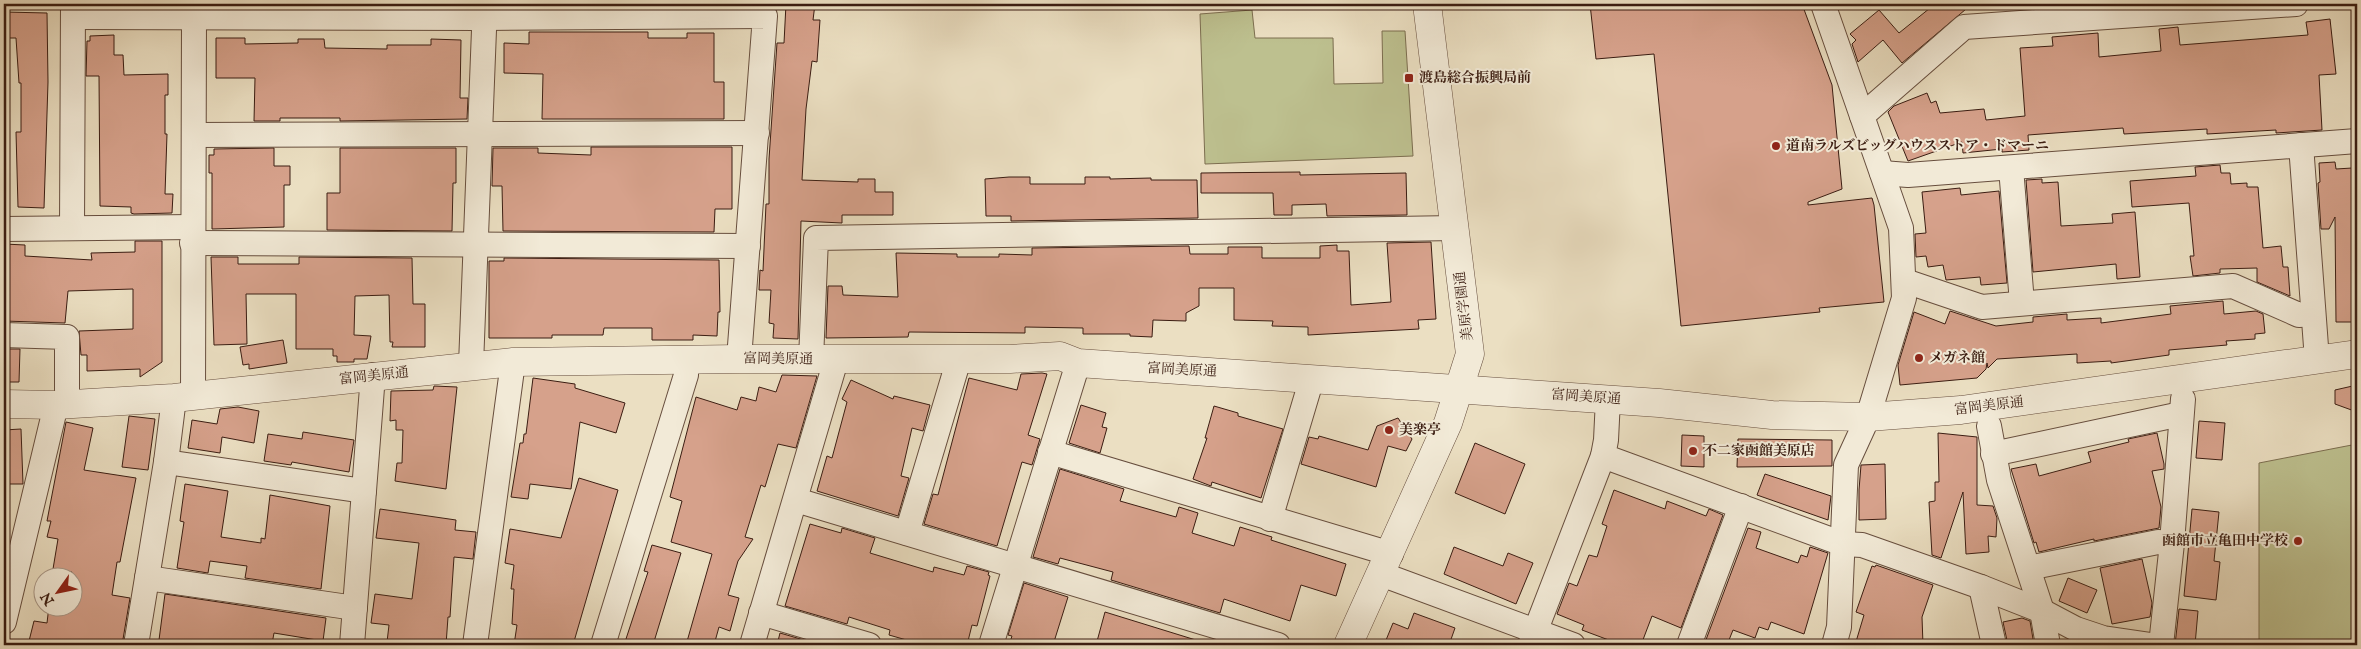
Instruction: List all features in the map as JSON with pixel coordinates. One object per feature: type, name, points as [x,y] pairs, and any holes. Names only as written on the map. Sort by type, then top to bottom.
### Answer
[{"type":"street","name":"美原学園通","points":[[1348,645],[1448,424],[1470,354],[1427,4]]},
{"type":"street","points":[[1823,4],[1901,228],[1905,281],[1904,298],[1868,417],[1846,465],[1838,627],[1834,645]]},
{"type":"street","points":[[1862,116],[1964,27],[2296,4]]},
{"type":"street","points":[[72,228],[73,10],[194,17],[484,11],[764,16],[757,133],[739,358]]},
{"type":"street","points":[[472,365],[484,11]]},
{"type":"street","points":[[136,645],[166,462],[184,397],[193,235],[194,17]]},
{"type":"street","points":[[194,135],[757,133]]},
{"type":"street","points":[[1882,173],[1908,174],[2011,168],[2357,141]]},
{"type":"street","points":[[2301,145],[2312,314],[2317,360]]},
{"type":"street","points":[[2011,168],[2022,303]]},
{"type":"street","points":[[4,229],[72,228],[193,235],[477,246],[748,246]]},
{"type":"street","points":[[752,645],[796,500],[824,360],[816,238],[1455,228]]},
{"type":"street","points":[[1905,281],[1982,307],[2233,286],[2299,315],[2312,314]]},
{"type":"street","points":[[4,335],[67,337],[62,397],[11,555],[4,622]]},
{"type":"street","name":"富岡美原通","points":[[4,404],[62,397],[184,397],[373,375],[513,362],[739,358],[824,360],[959,359],[1060,356],[1078,363],[1608,399],[1772,415],[1868,417],[1970,409],[2357,354]]},
{"type":"street","points":[[907,534],[959,359]]},
{"type":"street","points":[[603,645],[686,375],[686,360]]},
{"type":"street","points":[[475,645],[513,362]]},
{"type":"street","points":[[991,645],[1078,363]]},
{"type":"street","points":[[352,645],[373,375]]},
{"type":"street","points":[[1270,519],[1312,378]]},
{"type":"street","points":[[1533,638],[1603,456],[1606,440],[1608,399]]},
{"type":"street","points":[[1993,454],[2182,407],[2172,543],[2161,645]]},
{"type":"street","points":[[1989,426],[1998,480],[2042,611],[2048,645]]},
{"type":"street","points":[[1050,452],[1270,519],[1386,564],[1533,638],[1573,645]]},
{"type":"street","points":[[1603,456],[1843,544],[1862,544],[1981,587],[2042,611],[2076,629],[2103,638],[2151,645]]},
{"type":"street","points":[[166,462],[364,491]]},
{"type":"street","points":[[796,500],[1278,645]]},
{"type":"street","points":[[1689,645],[1741,506]]},
{"type":"street","points":[[2028,568],[2158,542],[2172,543]]},
{"type":"street","points":[[147,578],[355,608]]},
{"type":"street","points":[[1981,587],[1994,645]]},
{"type":"street","points":[[761,613],[869,645]]},
{"type":"green space","points":[[1252,10],[1255,38],[1333,38],[1334,84],[1383,83],[1382,31],[1405,31],[1413,156],[1205,164],[1200,14]]},
{"type":"green space","name":"函館市立亀田中学校","points":[[2357,444],[2357,645],[2259,645],[2259,463]]},
{"type":"building","points":[[786,4],[815,4],[813,20],[820,20],[817,62],[812,61],[806,109],[802,180],[858,182],[858,179],[875,179],[875,192],[893,192],[893,215],[842,215],[842,223],[801,221],[798,339],[773,338],[774,324],[769,323],[771,290],[759,290],[760,270],[763,271],[766,204],[769,204],[769,159],[777,43],[784,43]]},
{"type":"building","points":[[1590,4],[1802,4],[1832,85],[1842,189],[1808,202],[1808,205],[1872,198],[1884,302],[1819,308],[1820,312],[1681,326],[1654,54],[1596,59]]},
{"type":"building","points":[[1935,4],[1972,4],[1902,63],[1883,40],[1858,62],[1852,44],[1856,40],[1850,34],[1879,10],[1899,33]]},
{"type":"building","points":[[4,12],[47,13],[48,82],[44,208],[18,207],[16,132],[21,132],[21,83],[19,83],[16,38],[4,38]]},
{"type":"building","points":[[2330,19],[2336,74],[2319,75],[2322,130],[2276,133],[2276,130],[2207,134],[2207,129],[2124,134],[2123,128],[2028,135],[2029,150],[2002,152],[2002,149],[1963,153],[1962,142],[1908,161],[1888,112],[1894,106],[1927,93],[1931,103],[1936,101],[1940,113],[1984,109],[1986,120],[2025,116],[2020,48],[2053,46],[2052,37],[2098,33],[2099,57],[2161,51],[2159,29],[2178,27],[2180,45],[2308,35],[2306,22]]},
{"type":"building","points":[[529,32],[648,32],[648,38],[687,38],[687,33],[714,33],[714,82],[724,82],[724,119],[542,119],[543,74],[504,73],[504,43],[529,44]]},
{"type":"building","points":[[114,35],[114,55],[123,55],[124,75],[168,74],[168,95],[165,95],[165,134],[167,134],[165,194],[173,194],[172,213],[134,214],[131,213],[131,207],[100,206],[99,76],[86,76],[87,41],[90,41],[90,36]]},
{"type":"building","points":[[216,38],[245,38],[245,44],[298,43],[298,39],[324,39],[325,48],[387,49],[387,45],[431,45],[431,39],[461,40],[460,98],[468,98],[467,119],[340,121],[340,118],[280,118],[280,121],[254,121],[255,78],[216,78]]},
{"type":"building","points":[[591,147],[732,147],[732,209],[715,209],[714,232],[503,231],[502,186],[492,186],[493,148],[538,148],[538,153],[591,155]]},
{"type":"building","points":[[274,148],[274,166],[290,166],[290,185],[284,185],[284,227],[212,229],[212,173],[209,173],[209,155],[214,155],[214,149]]},
{"type":"building","points":[[340,148],[456,148],[456,183],[453,183],[452,231],[327,230],[327,193],[340,193]]},
{"type":"building","points":[[2335,162],[2336,169],[2352,168],[2353,171],[2357,170],[2357,322],[2336,322],[2335,217],[2329,229],[2321,229],[2318,183],[2320,182],[2319,163]]},
{"type":"building","points":[[2220,165],[2221,173],[2230,173],[2231,184],[2247,183],[2247,187],[2258,187],[2263,248],[2281,246],[2283,267],[2288,267],[2290,296],[2257,282],[2257,268],[2220,269],[2220,273],[2193,276],[2190,256],[2194,256],[2189,203],[2132,207],[2130,181],[2196,176],[2195,167]]},
{"type":"building","points":[[1300,172],[1300,175],[1406,173],[1407,215],[1327,216],[1326,204],[1292,205],[1292,215],[1274,215],[1273,193],[1201,193],[1201,173]]},
{"type":"building","points":[[1030,177],[1030,184],[1085,184],[1085,177],[1197,180],[1198,218],[1011,221],[1011,216],[986,216],[985,179]]},
{"type":"building","points":[[2042,179],[2042,183],[2058,182],[2061,226],[2113,223],[2112,214],[2135,212],[2140,277],[2117,279],[2116,264],[2033,272],[2026,180]]},
{"type":"building","points":[[1960,188],[1961,195],[1999,191],[2007,283],[1981,285],[1980,277],[1946,280],[1943,265],[1928,267],[1926,256],[1916,257],[1915,234],[1926,233],[1922,192]]},
{"type":"building","points":[[135,241],[162,241],[162,362],[140,377],[140,369],[87,371],[87,355],[81,355],[79,331],[133,329],[133,289],[68,291],[65,323],[4,321],[4,244],[25,245],[25,256],[92,260],[91,253],[135,252]]},
{"type":"building","points":[[1431,242],[1436,319],[1418,320],[1419,329],[1308,335],[1308,327],[1272,326],[1273,321],[1234,320],[1234,288],[1199,288],[1199,306],[1186,313],[1186,321],[1153,320],[1152,337],[1130,336],[1130,334],[1083,334],[1083,328],[1025,327],[1025,333],[909,332],[908,337],[826,338],[828,286],[842,286],[843,295],[898,297],[896,253],[957,254],[957,257],[999,257],[999,254],[1032,255],[1032,248],[1189,246],[1190,254],[1228,254],[1228,247],[1262,247],[1262,258],[1320,258],[1320,246],[1337,245],[1337,251],[1349,251],[1351,305],[1391,302],[1387,243]]},
{"type":"building","points":[[211,257],[238,257],[238,264],[299,264],[299,257],[412,258],[413,304],[425,304],[425,347],[392,347],[393,342],[390,342],[389,295],[355,296],[354,335],[371,336],[367,359],[354,359],[354,362],[337,362],[337,356],[333,356],[333,349],[296,349],[296,294],[246,294],[247,344],[214,345]]},
{"type":"building","points":[[504,258],[719,260],[720,312],[718,312],[717,336],[693,335],[693,340],[652,340],[652,328],[604,328],[603,335],[552,335],[552,338],[489,338],[489,261],[504,261]]},
{"type":"building","points":[[2223,301],[2224,314],[2256,311],[2263,314],[2265,333],[2255,334],[2255,339],[2226,341],[2227,345],[2169,350],[2169,355],[2111,363],[2111,361],[2077,363],[2077,354],[1997,359],[1988,368],[1987,363],[1986,369],[1977,378],[1900,385],[1898,365],[1914,312],[1945,324],[1950,311],[1996,326],[2033,322],[2033,317],[2067,314],[2067,320],[2101,318],[2101,323],[2171,314],[2170,306]]},
{"type":"building","points":[[283,340],[287,363],[249,369],[249,364],[243,365],[240,347]]},
{"type":"building","points":[[4,349],[20,349],[19,382],[4,382]]},
{"type":"building","points":[[1021,374],[1047,374],[1028,435],[1040,439],[1032,465],[1022,462],[997,546],[924,524],[933,494],[938,495],[969,378],[1017,390]]},
{"type":"building","points":[[782,375],[817,376],[796,448],[778,444],[765,487],[761,485],[745,537],[753,539],[738,561],[728,595],[739,598],[730,631],[719,627],[714,645],[686,645],[712,554],[671,542],[682,501],[670,497],[696,397],[737,410],[741,397],[756,401],[759,387],[776,392]]},
{"type":"building","points":[[533,378],[575,384],[575,388],[625,403],[616,433],[580,422],[571,489],[530,484],[528,499],[511,497],[520,443],[523,443],[524,434],[526,434]]},
{"type":"building","points":[[851,380],[893,399],[894,396],[930,405],[923,431],[912,428],[901,476],[909,478],[898,516],[817,491],[827,456],[832,458],[847,402],[842,399]]},
{"type":"building","points":[[2357,385],[2357,412],[2335,404],[2335,390]]},
{"type":"building","points":[[434,386],[457,387],[446,489],[395,481],[397,463],[402,463],[403,430],[396,430],[396,420],[390,421],[391,391],[433,390]]},
{"type":"building","points":[[1081,405],[1106,413],[1102,427],[1107,428],[1100,453],[1069,443]]},
{"type":"building","points":[[1214,406],[1238,413],[1238,416],[1283,429],[1261,498],[1212,482],[1211,486],[1193,479],[1207,438],[1205,438]]},
{"type":"building","points":[[238,407],[259,411],[254,443],[222,437],[220,453],[188,448],[192,420],[217,424],[220,409]]},
{"type":"building","points":[[129,416],[155,419],[148,470],[122,467]]},
{"type":"building","points":[[1398,418],[1412,439],[1406,451],[1388,446],[1376,487],[1301,464],[1309,437],[1318,439],[1319,436],[1368,450],[1377,426]]},
{"type":"building","points":[[2199,421],[2225,423],[2222,460],[2196,458]]},
{"type":"building","points":[[66,422],[93,428],[84,470],[136,478],[120,562],[117,562],[112,595],[130,598],[122,645],[28,645],[34,621],[47,623],[48,616],[82,616],[82,566],[54,566],[58,539],[47,537],[51,521],[47,521]]},
{"type":"building","points":[[21,429],[23,484],[4,484],[4,430]]},
{"type":"building","points":[[303,432],[354,440],[349,472],[292,462],[291,465],[264,461],[268,434],[302,439]]},
{"type":"building","points":[[1938,433],[1977,437],[1977,505],[1993,506],[1997,518],[1996,537],[1988,536],[1989,552],[1966,554],[1963,492],[1941,558],[1932,555],[1929,502],[1935,501],[1935,482],[1939,482]]},
{"type":"building","points":[[2157,433],[2164,464],[2164,469],[2152,471],[2161,507],[2159,528],[2094,541],[2094,539],[2039,552],[2036,542],[2034,543],[2011,469],[2036,464],[2039,476],[2091,462],[2088,452],[2129,442],[2128,439]]},
{"type":"building","name":"不二家函館美原店","points":[[1682,435],[1704,436],[1704,467],[1681,466]]},
{"type":"building","points":[[1738,439],[1832,440],[1832,466],[1737,467]]},
{"type":"building","points":[[1475,443],[1525,464],[1505,514],[1455,493]]},
{"type":"building","points":[[1885,464],[1886,519],[1859,520],[1861,465]]},
{"type":"building","points":[[1060,469],[1124,489],[1120,501],[1176,517],[1179,507],[1198,513],[1192,533],[1234,546],[1240,527],[1272,537],[1271,540],[1346,564],[1336,596],[1301,585],[1290,621],[1224,599],[1220,613],[1111,580],[1113,572],[1060,558],[1058,564],[1033,557]]},
{"type":"building","points":[[1765,474],[1831,496],[1828,520],[1757,495]]},
{"type":"building","points":[[579,478],[618,490],[573,645],[514,645],[517,625],[512,624],[514,589],[511,589],[514,565],[505,563],[510,529],[561,538]]},
{"type":"building","points":[[185,484],[228,491],[221,537],[261,543],[261,538],[265,539],[270,495],[330,506],[321,589],[245,578],[247,566],[210,561],[208,573],[177,568],[184,522],[180,521]]},
{"type":"building","points":[[1614,490],[1665,509],[1667,501],[1706,516],[1709,509],[1723,515],[1681,628],[1652,616],[1641,645],[1613,645],[1614,642],[1582,630],[1584,625],[1557,614],[1569,583],[1577,586],[1589,555],[1597,557],[1607,526],[1602,524]]},
{"type":"building","points":[[380,509],[456,520],[455,530],[476,532],[473,559],[454,557],[446,645],[405,640],[404,643],[387,642],[389,625],[371,623],[375,594],[412,599],[419,543],[376,538]]},
{"type":"building","points":[[2192,509],[2219,512],[2214,561],[2220,562],[2216,600],[2184,596]]},
{"type":"building","points":[[810,524],[841,533],[842,528],[875,538],[870,553],[933,572],[934,567],[964,575],[967,566],[989,572],[988,575],[990,576],[977,626],[972,625],[967,645],[924,645],[889,635],[890,630],[849,617],[847,624],[785,606]]},
{"type":"building","points":[[1748,528],[1761,532],[1756,548],[1798,563],[1801,555],[1807,557],[1810,547],[1828,553],[1804,634],[1771,622],[1768,630],[1759,627],[1755,638],[1733,630],[1727,645],[1704,645]]},
{"type":"building","points":[[652,545],[681,553],[653,645],[624,645],[648,572],[644,571]]},
{"type":"building","points":[[1454,547],[1503,566],[1508,553],[1533,563],[1516,604],[1444,574]]},
{"type":"building","points":[[2142,559],[2152,603],[2150,617],[2112,624],[2100,568]]},
{"type":"building","points":[[1876,565],[1933,585],[1922,617],[1923,645],[1855,645],[1864,615],[1856,612],[1872,566],[1875,567]]},
{"type":"building","points":[[2068,578],[2097,590],[2087,613],[2059,601]]},
{"type":"building","points":[[1024,583],[1068,597],[1053,645],[1009,645],[1012,636],[1008,635]]},
{"type":"building","points":[[165,594],[326,618],[323,641],[274,633],[272,644],[246,640],[245,645],[219,645],[192,641],[192,644],[159,640]]},
{"type":"building","points":[[2179,609],[2198,611],[2195,645],[2175,645]]},
{"type":"building","points":[[1105,612],[1199,641],[1199,645],[1096,645]]},
{"type":"building","points":[[1414,613],[1455,628],[1449,645],[1384,645],[1393,623],[1408,629]]},
{"type":"building","points":[[2022,618],[2030,621],[2034,645],[2008,645],[2003,622]]},
{"type":"building","points":[[780,633],[821,645],[777,645]]},
{"type":"place","name":"渡島総合振興局前","points":[[1409,78]]},
{"type":"place","name":"道南ラルズビッグハウスストア・ドマーニ","points":[[1776,146]]},
{"type":"place","name":"メガネ館","points":[[1919,358]]},
{"type":"place","name":"美楽亭","points":[[1389,430]]},
{"type":"place","name":"不二家函館美原店","points":[[1693,451]]},
{"type":"place","name":"函館市立亀田中学校","points":[[2298,541]]}]
